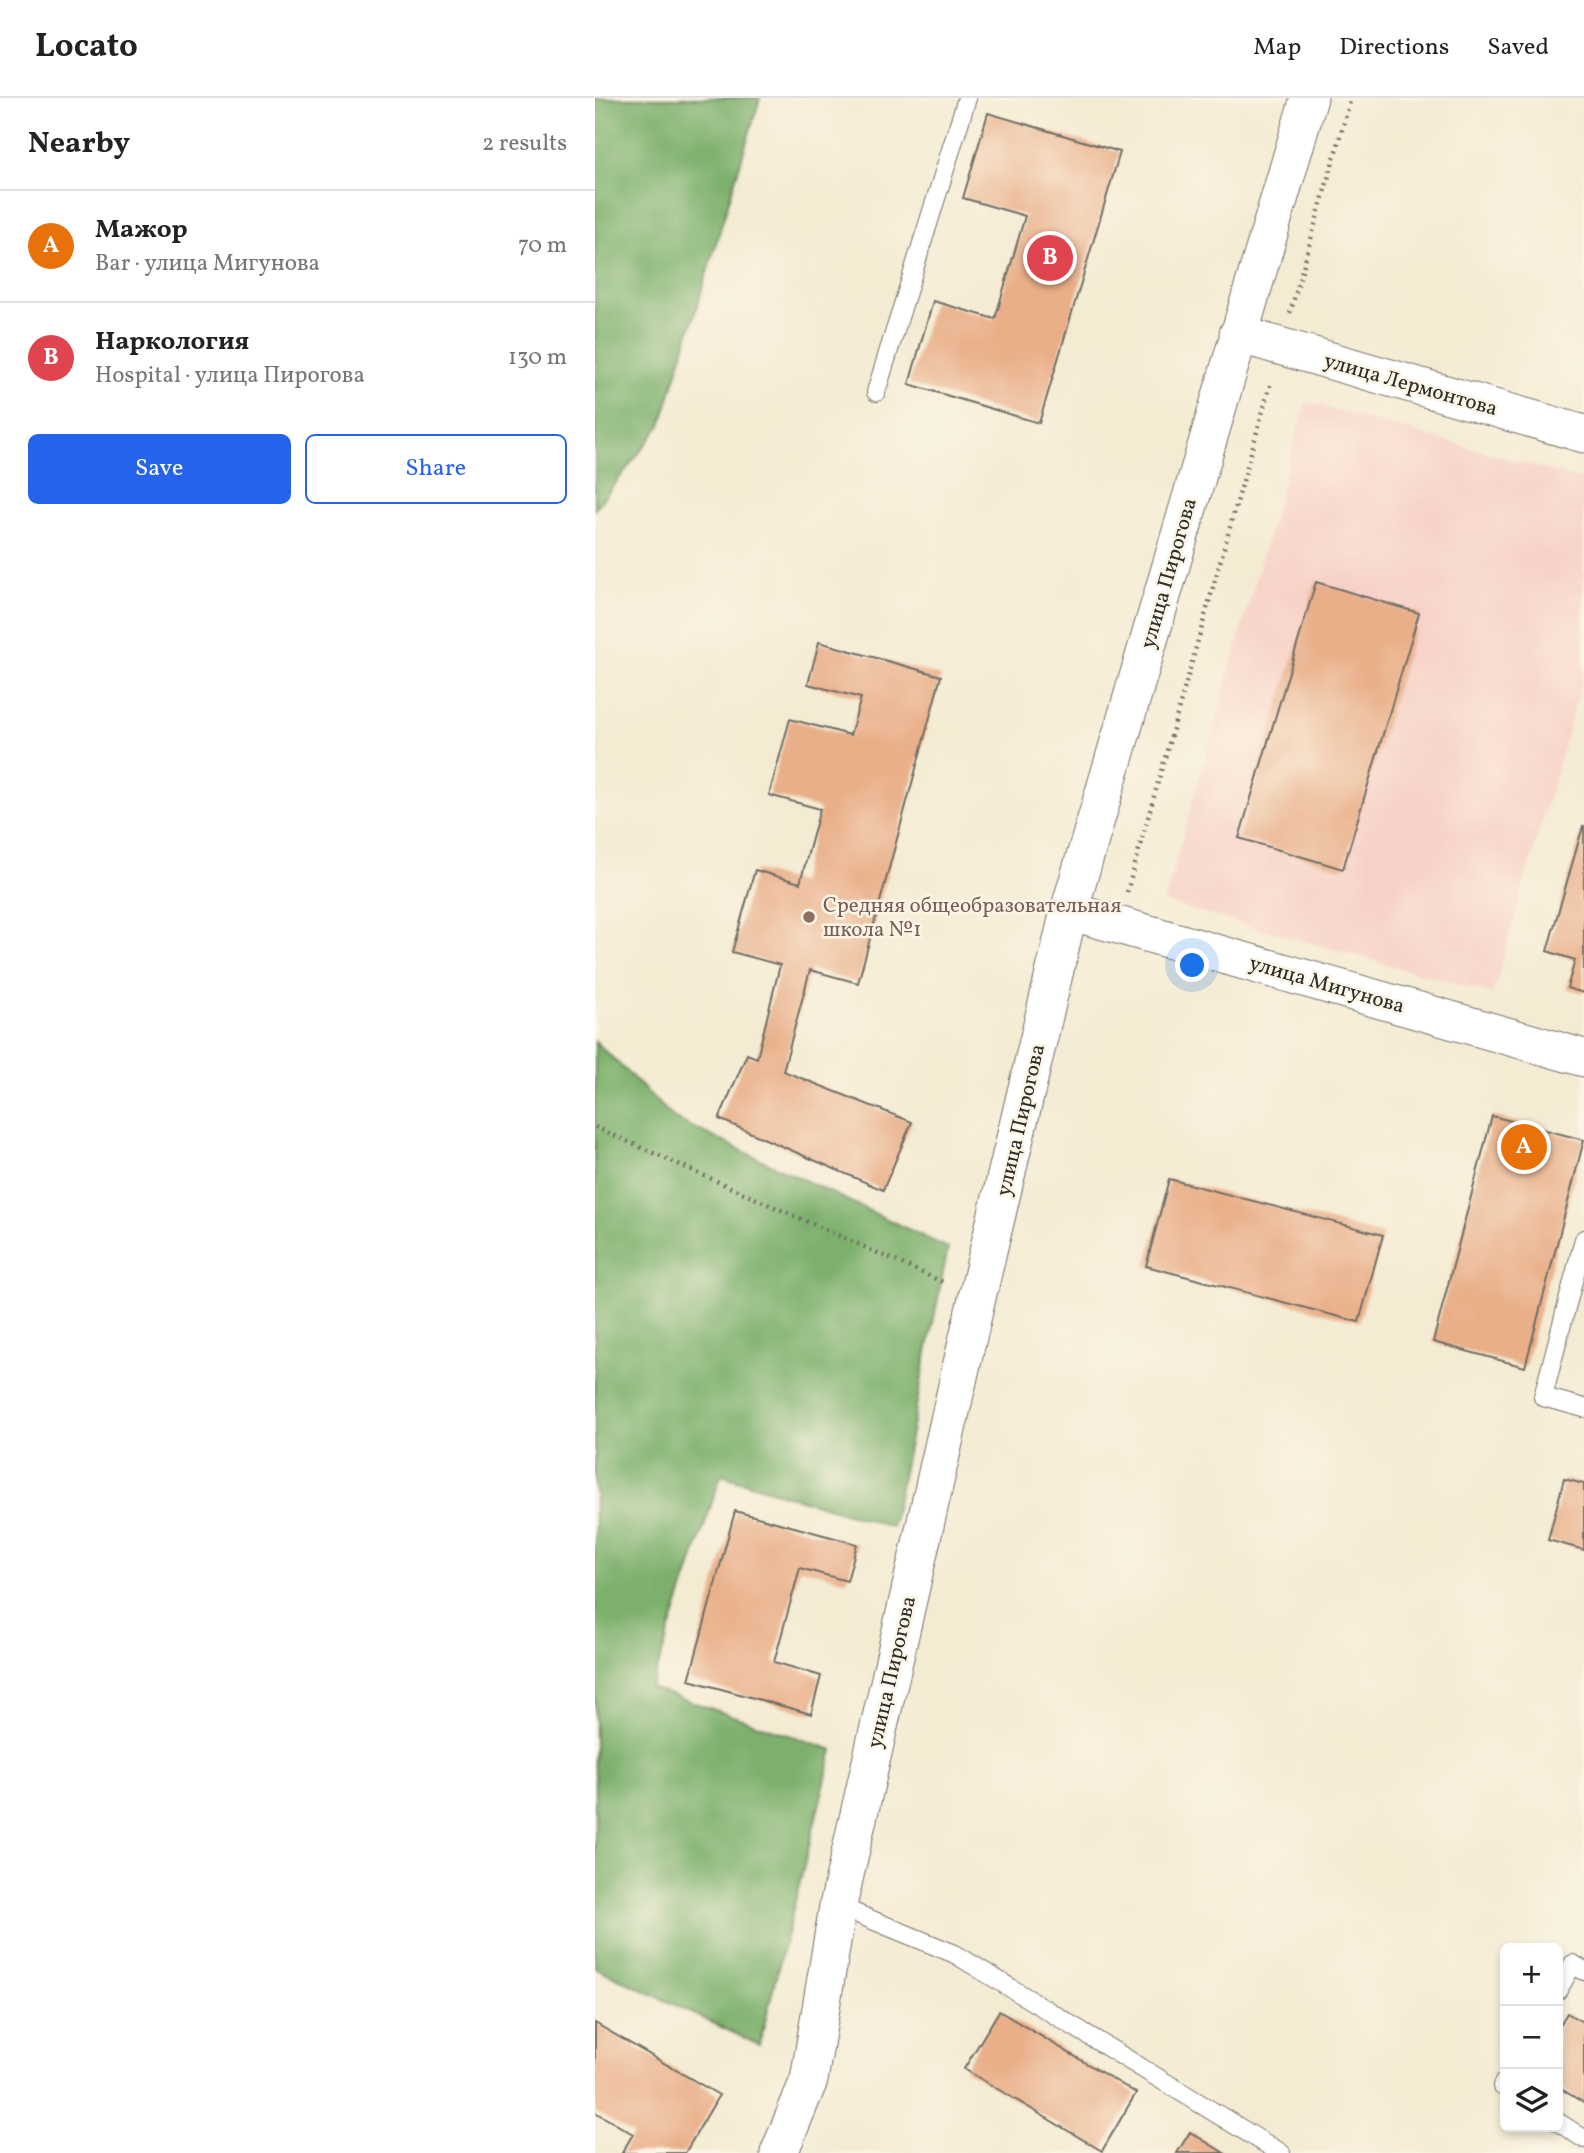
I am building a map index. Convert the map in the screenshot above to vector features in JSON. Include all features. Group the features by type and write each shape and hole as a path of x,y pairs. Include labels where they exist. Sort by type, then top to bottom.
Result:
{"street":[{"name":"улица Пирогова","path":"779,2153 809,2080 838,1906 1069,911 1309,98"},
{"name":"улица Лермонтова","path":"1238,334 1584,433"},
{"name":"улица Мигунова","path":"1069,911 1584,1058"}],"lane":[{"path":"877,392 967,98"},
{"path":"1584,1239 1580,1271 1543,1397 1584,1408"},
{"path":"838,1906 955,1954 1281,2153"},
{"path":"1563,1981 1573,1964 1584,1971"},
{"path":"1563,2125 1584,2139"}],"path":[{"path":"1118,925 1351,98"},
{"path":"595,1127 977,1298"}],"shaded area":[{"path":"1306,402 1584,480 1584,673 1493,994 1164,902"}],"green space":[{"path":"595,98 760,98 661,425 595,509"},
{"path":"595,1041 675,1119 948,1248 892,1527 721,1475 651,1688 833,1750 759,2045 595,1967"}],"building":[{"path":"988,113 1120,152 1039,423 909,384 933,301 995,319 1025,216 963,198"},
{"path":"1316,582 1419,613 1343,869 1239,838"},
{"name":"Средняя общеобразовательная школа №1","path":"819,642 941,676 858,983 810,970 783,1071 912,1122 883,1190 719,1119 747,1054 757,1058 780,965 732,952 755,870 800,883 820,809 769,795 790,719 850,735 861,698 808,684"},
{"path":"1583,826 1584,993 1567,988 1575,960 1547,951"},
{"path":"1492,1116 1584,1140 1525,1367 1433,1342"},
{"path":"1169,1179 1383,1235 1359,1322 1146,1266"},
{"path":"1564,1479 1584,1484 1584,1550 1548,1540"},
{"path":"735,1511 857,1544 847,1581 800,1568 774,1662 821,1676 811,1714 689,1680"},
{"path":"999,2011 1136,2093 1102,2151 964,2069"},
{"path":"1567,2013 1584,2023 1584,2103 1563,2090 1563,2020"},
{"path":"595,2023 719,2095 685,2153 622,2153 633,2134 595,2112"},
{"path":"1190,2132 1224,2153 1177,2153"}],"place":[{"name":"Наркология","path":"1050,258"},
{"name":"Средняя общеобразовательная школа №1","path":"809,917"},
{"name":"Мажор","path":"1524,1147"}]}
